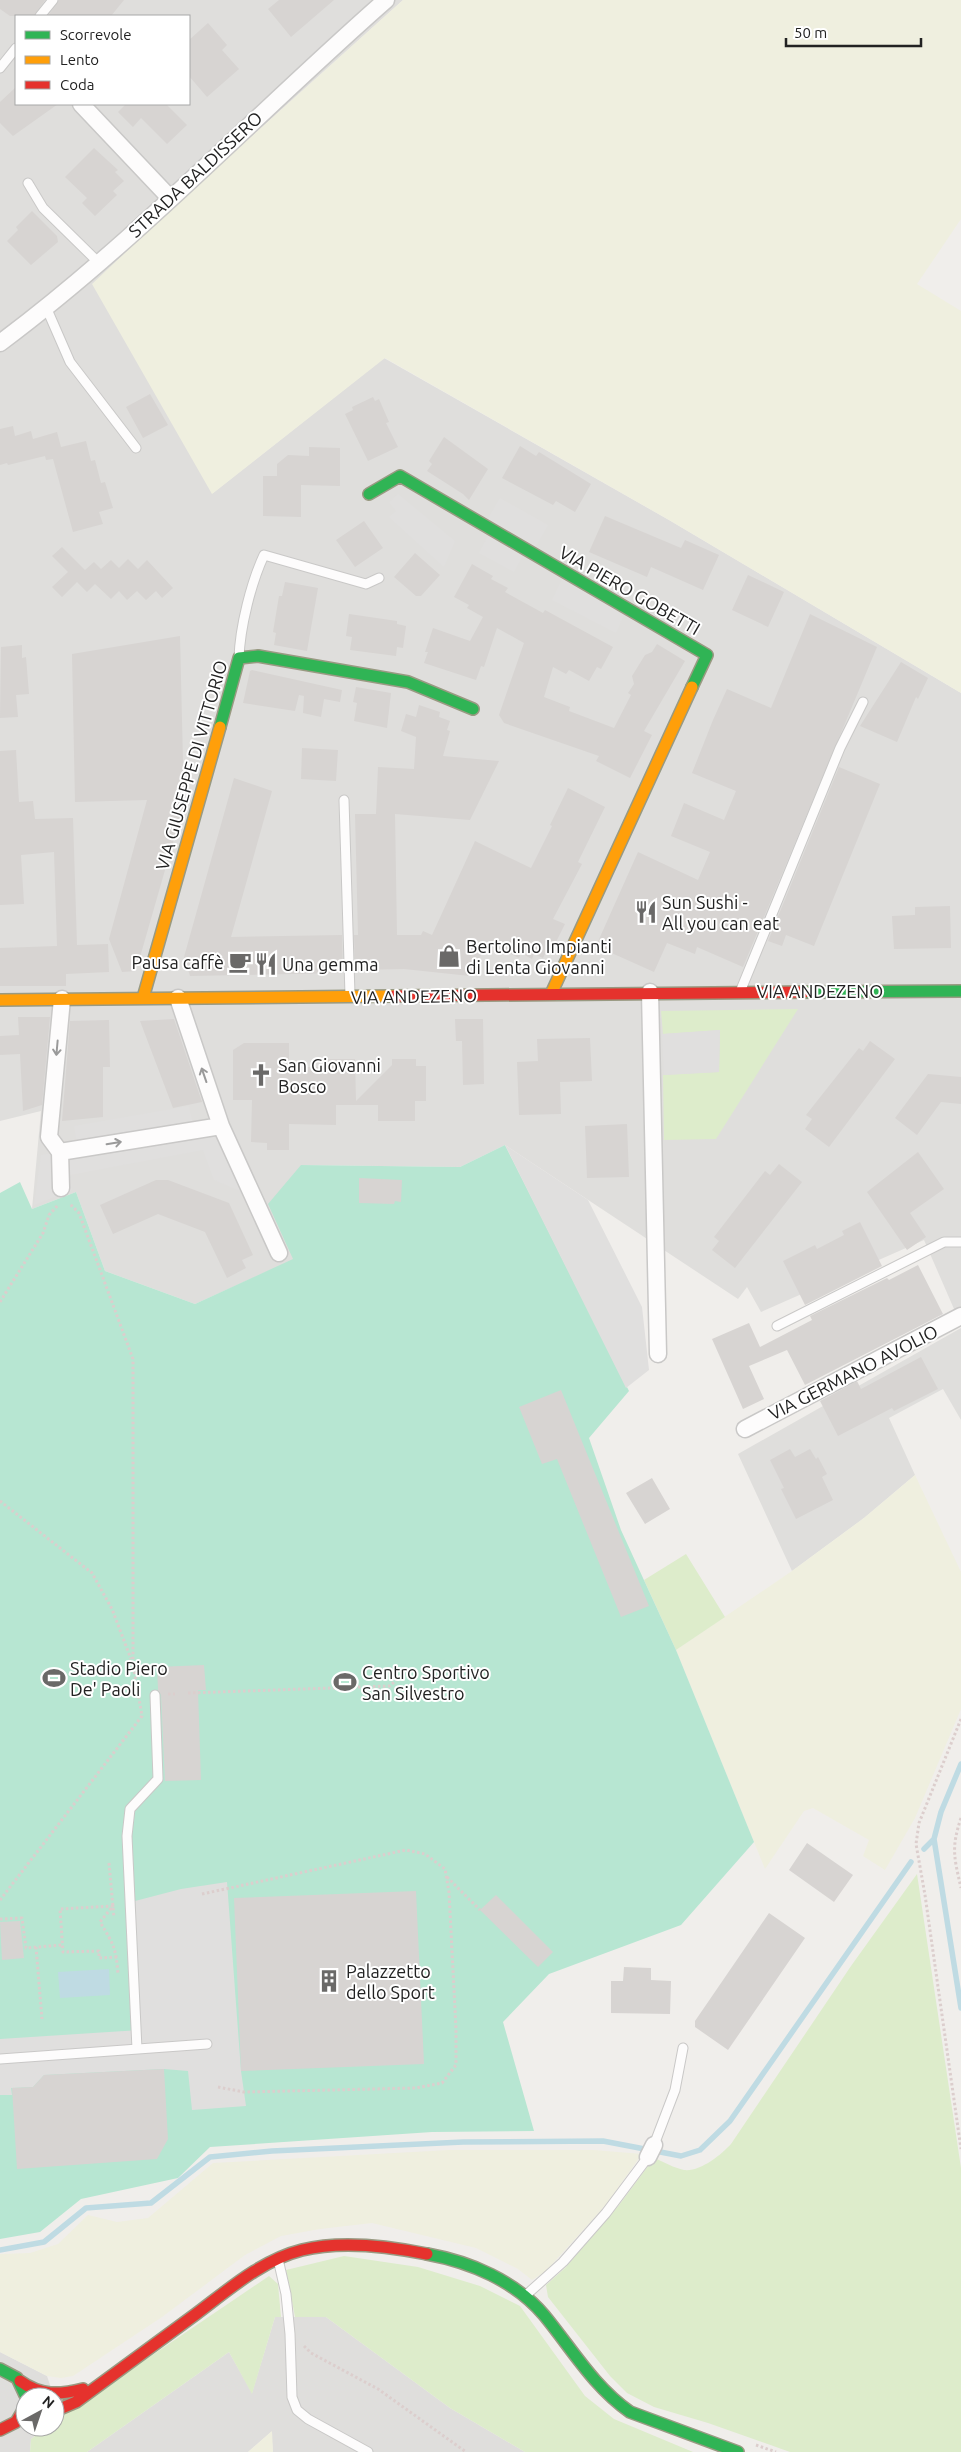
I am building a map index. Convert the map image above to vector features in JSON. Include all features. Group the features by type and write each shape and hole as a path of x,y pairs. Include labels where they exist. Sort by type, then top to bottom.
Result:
{"street":[{"name":"STRADA BALDISSERO","path":"0,343 46,307 98,262 386,0"},
{"path":"82,105 170,198"},
{"name":"VIA PIERO GOBETTI","path":"369,494 400,476 707,655 551,994"},
{"name":"VIA GIUSEPPE DI VITTORIO","path":"143,998 240,658 258,656 408,682 472,709"},
{"name":"VIA ANDEZENO","path":"0,1000 350,998 650,992 961,990"},
{"path":"650,992 658,1354"},
{"path":"178,998 222,1126 279,1253"},
{"path":"60,1188 60,1152 49,1136 62,999"},
{"path":"60,1152 222,1126"},
{"name":"VIA GERMANO AVOLIO","path":"745,1429 961,1316"},
{"path":"65,2407 76,2402 250,2274 278,2259 302,2250 342,2245 421,2251 456,2260 485,2273 525,2296 542,2314 599,2389 614,2402 630,2412 708,2447 738,2452"},
{"path":"0,2369 12,2374 34,2392 45,2394 66,2394 97,2385"},
{"path":"20,2380 22,2387"},
{"path":"0,2445 13,2424"}],"lane":[{"path":"41,15 52,0"},
{"path":"0,68 15,49"},
{"path":"28,183 43,208 98,262"},
{"path":"46,307 70,362 136,448"},
{"path":"240,658 240,642 258,569 264,555 366,584 380,578"},
{"path":"740,992 840,748 863,702"},
{"path":"344,800 350,998"},
{"path":"777,1326 944,1242 961,1242"},
{"path":"137,2049 127,1836 130,1809 158,1778 155,1695"},
{"path":"0,2059 207,2044"},
{"path":"525,2296 563,2262 606,2213 651,2151 675,2090 683,2048"},
{"path":"278,2259 286,2294 290,2334 292,2397 297,2410 308,2419 368,2452"}],"path":[{"path":"0,1302 43,1233 54,1207 62,1202 71,1203 79,1212 133,1359 133,1664 142,1716 0,1900"},
{"path":"0,1501 92,1573 112,1608 133,1664"},
{"path":"188,1693 390,1686 398,1678"},
{"path":"961,1719 919,1823 916,1844 961,2149"},
{"path":"961,1818 953,1843 961,1888"},
{"path":"202,1894 406,1850 426,1854 445,1868 446,1877 456,2029 456,2065 442,2083 416,2088 244,2092 218,2087"},
{"path":"109,1863 114,1918"},
{"path":"446,1877 480,1910"},
{"path":"113,1906 60,1910 62,1945 64,1952 99,1951 99,1958 117,1957"},
{"path":"113,1906 100,1922 116,1948 119,1977"},
{"path":"0,1919 22,1918 26,1948 62,1945"},
{"path":"36,1947 42,2019"},
{"path":"290,2334 311,2353 378,2389 466,2452"},
{"path":"748,2443 776,2452"}],"shaded area":[{"path":"0,0 403,0 181,200 213,493 384,358 669,520 961,693 961,1325 924,1240 761,1312 747,1287 738,1299 505,1145 460,1167 301,1165 293,1260 195,1304 105,1271 76,1192 32,1209 41,1111 0,1121"},
{"path":"398,494 455,541 444,567 389,517 396,511 389,502"},
{"path":"500,498 548,525 532,553 526,550 514,572 479,553 491,530 484,525"},
{"path":"565,573 627,608 616,633 552,600"},
{"path":"720,1030 719,1072 664,1075 662,1034"},
{"path":"189,1106 194,1130 221,1126 245,1193 214,1180 203,1150 70,1175 72,1190 34,1205 41,1155 78,1149 74,1126"},
{"path":"505,1145 588,1200 642,1307 649,1370 626,1388"},
{"path":"961,1328 961,1420 943,1389 889,1418 915,1475 864,1518 792,1571 738,1454"},
{"path":"227,1882 241,2071 246,2106 192,2110 188,2071 164,2069 44,2075 33,2087 11,2088 12,2095 0,2095 0,2039 140,2030 135,1901 181,1889"},
{"path":"275,2317 326,2317 450,2408 525,2452 273,2452 271,2432 248,2452 87,2452 229,2352 252,2393"},
{"path":"0,2352 47,2376 51,2387 15,2387 15,2437 34,2437 31,2439 30,2452 0,2452"}],"green space":[{"path":"403,0 961,0 961,219 917,284 961,311 961,693 669,520 385,358 212,494 92,284 181,200"},
{"path":"798,1009 716,1139 664,1140 663,1075 719,1072 720,1030 663,1034 661,1011"},
{"name":"Centro Sportivo San Silvestro","path":"505,1145 629,1391 589,1438 621,1530 676,1650 754,1842 681,1925 549,1974 503,2022 534,2131 432,2132 210,2147 178,2178 81,2199 40,2232 0,2239 0,1193 20,1182 32,1209 76,1192 105,1271 195,1304 293,1259 268,1204 301,1165 460,1167"},
{"path":"915,1475 961,1572 961,1709 915,1818 885,1870 863,1856 869,1840 813,1808 804,1811 765,1869 676,1650 792,1571 864,1518"},
{"path":"686,1554 725,1617 676,1650 644,1580"},
{"path":"917,1874 961,2168 961,2452 790,2452 708,2423 654,2407 627,2393 610,2376 548,2297 546,2285 565,2268 619,2205 654,2158 676,2168 690,2170 710,2162 731,2144 851,1966"},
{"path":"449,2150 594,2150 642,2154 606,2205 545,2272 532,2280 518,2269 476,2248 372,2223 320,2229 281,2236 245,2255 162,2317 73,2376 61,2378 47,2376 0,2352 0,2254 30,2253 58,2244 88,2215 117,2222 148,2218 213,2163"},
{"path":"344,2256 418,2267 480,2286 520,2306 585,2396 614,2419 693,2452 525,2452 450,2408 326,2317 295,2317 286,2270"},
{"path":"269,2276 278,2284 281,2317 275,2317 252,2394 229,2352 87,2452 30,2452 31,2439 34,2437 65,2437 65,2414"},
{"path":"272,2431 273,2452 248,2452"}],"water":[{"path":"109,1969 110,1995 60,1998 58,1972"}],"building":[{"path":"0,0 45,0 35,15 10,16 0,9"},
{"path":"59,0 124,0 112,15 49,15"},
{"path":"279,0 334,0 291,37 268,9"},
{"path":"208,23 227,45 222,50 239,69 207,97 190,77 190,39"},
{"path":"15,88 15,105 57,105 13,136 0,123 0,102"},
{"path":"125,105 167,105 187,125 167,144 141,118 133,127 118,112"},
{"path":"94,148 118,170 115,172 124,181 113,191 117,195 95,216 82,203 87,198 65,177"},
{"path":"32,211 57,236 58,242 31,265 7,241 18,230 16,227"},
{"path":"150,394 168,425 143,438 126,407"},
{"path":"373,397 375,401 379,399 389,422 386,423 398,447 368,461 345,414 353,410 352,407"},
{"path":"13,426 15,436 31,431 33,439 57,432 61,447 86,441 91,461 95,460 101,483 105,482 113,508 99,512 103,524 73,532 53,459 46,460 45,456 8,465 7,463 0,465 0,429"},
{"path":"444,437 488,469 469,500 463,494 427,471 432,464 429,461"},
{"path":"520,446 536,456 539,452 591,484 575,512 556,501 553,505 502,478"},
{"path":"309,447 340,448 340,486 301,485 301,517 263,516 263,476 277,476 277,464 288,455 309,456"},
{"path":"605,516 681,548 685,540 719,555 703,590 651,567 647,577 589,552"},
{"path":"364,521 383,548 355,567 336,540"},
{"path":"62,547 85,570 94,562 101,569 111,560 119,568 128,559 138,569 147,560 173,588 162,598 156,591 146,600 137,591 127,600 119,591 111,599 95,584 87,592 77,582 62,597 52,587 68,572 52,556"},
{"path":"415,553 440,575 421,596 416,596 394,577"},
{"path":"472,564 493,576 491,579 508,588 505,592 543,613 545,610 613,647 601,669 597,667 589,681 569,670 566,674 553,667 544,697 570,707 569,711 614,728 631,695 628,693 634,684 632,676 645,655 652,652 657,644 685,661 644,731 652,735 630,778 596,761 599,756 504,723 499,715 524,643 497,628 484,667 481,666 476,680 424,663 428,652 425,652 433,628 470,641 483,617 467,608 469,605 454,597"},
{"path":"748,575 784,592 768,627 732,610"},
{"path":"285,582 318,588 307,651 274,645 276,633 273,632 279,596 282,596"},
{"path":"349,614 397,621 397,624 406,626 403,648 397,647 396,656 350,650 352,637 346,636"},
{"path":"810,614 877,647 743,967 697,947 695,954 667,943 654,972 596,946 638,852 698,880 710,852 671,836 684,803 724,820 736,791 692,773 713,720 727,689 771,708"},
{"path":"180,636 184,804 136,971 122,972 109,939 147,800 75,802 72,654"},
{"path":"22,645 22,658 26,657 29,694 16,695 18,717 0,718 1,647"},
{"path":"901,662 928,678 918,699 916,697 897,742 860,726"},
{"path":"250,671 342,690 340,702 324,699 321,717 303,713 304,696 299,695 295,711 243,703"},
{"path":"356,687 391,693 387,728 354,721 357,703 353,702"},
{"path":"419,705 440,712 439,717 450,721 447,730 450,731 443,756 499,761 470,820 395,814 397,935 421,935 423,931 432,935 475,841 531,868 568,788 605,807 578,862 582,864 553,919 565,924 552,950 548,948 543,958 534,954 532,959 521,953 519,958 487,943 470,976 404,969 355,970 354,935 358,935 355,814 376,814 378,767 414,769 416,737 401,731 406,714 416,717"},
{"path":"302,748 338,750 336,781 301,779"},
{"path":"16,750 19,802 33,801 35,819 73,818 77,945 108,944 109,972 66,974 66,986 0,986 0,948 57,946 54,852 21,855 24,904 0,905 0,751"},
{"path":"839,767 880,784 814,946 786,935 782,946 768,941"},
{"path":"234,778 272,791 231,937 342,935 343,973 190,976 184,957"},
{"path":"950,906 951,948 894,949 892,916 915,915 915,907"},
{"path":"18,1017 50,1017 42,1105 23,1111 20,1054 0,1055 0,1036 19,1035"},
{"path":"174,1019 202,1102 173,1108 140,1021"},
{"path":"455,1019 483,1019 484,1084 463,1085 462,1041 456,1041"},
{"path":"109,1020 110,1067 103,1067 103,1117 62,1121 70,1021"},
{"path":"590,1038 592,1081 560,1082 561,1114 519,1115 517,1062 538,1061 537,1039"},
{"path":"870,1041 895,1059 829,1147 805,1129 812,1119 806,1115 859,1048 863,1051"},
{"path":"244,1043 289,1043 289,1067 327,1067 327,1059 355,1059 356,1101 392,1065 392,1059 416,1059 416,1066 426,1066 426,1101 415,1101 415,1121 378,1121 378,1105 336,1105 336,1125 289,1124 289,1150 267,1150 267,1143 251,1142 252,1100 233,1100 233,1050"},
{"path":"928,1074 961,1077 961,1104 941,1102 917,1135 895,1118"},
{"path":"627,1124 629,1177 587,1178 585,1126"},
{"path":"918,1152 944,1189 910,1213 926,1237 907,1250 867,1192"},
{"path":"779,1164 802,1182 735,1268 712,1250 719,1241 714,1237 765,1171 770,1175"},
{"path":"359,1178 402,1180 401,1202 395,1201 394,1204 359,1203"},
{"path":"156,1180 168,1180 229,1203 253,1255 242,1260 246,1268 227,1278 205,1232 158,1214 113,1234 100,1205"},
{"path":"860,1222 882,1266 805,1305 783,1261 815,1245 817,1249 844,1235 842,1231"},
{"path":"918,1265 943,1314 805,1385 787,1350 749,1366 764,1399 743,1409 712,1339 749,1323 760,1347 812,1320 810,1316"},
{"path":"921,1357 938,1389 894,1411 892,1408 838,1436 820,1401 857,1381 861,1389"},
{"path":"561,1390 649,1606 621,1617 557,1459 542,1464 519,1407"},
{"path":"790,1449 795,1457 810,1449 816,1459 818,1457 827,1474 822,1477 833,1500 796,1519 781,1489 784,1488 770,1460"},
{"path":"652,1478 670,1509 645,1524 626,1493"},
{"path":"204,1665 206,1690 198,1690 201,1780 165,1781 161,1695 158,1690 157,1667"},
{"path":"807,1843 853,1875 834,1902 789,1870"},
{"name":"Palazzetto dello Sport","path":"416,1891 424,2064 241,2071 234,1898"},
{"path":"496,1895 553,1952 538,1967 480,1910"},
{"path":"769,1913 805,1938 728,2050 695,2027 695,2021"},
{"path":"20,1921 24,1958 2,1960 0,1922"},
{"path":"624,1967 651,1968 651,1980 671,1981 670,2014 611,2013 611,1981 623,1981"},
{"path":"164,2069 168,2139 157,2159 17,2169 12,2088 33,2087 44,2075"}],"waterway":[{"path":"961,1764 941,1812 934,1839 961,2008"},
{"path":"924,1849 934,1839"},
{"path":"0,2250 44,2242 86,2208 151,2203 210,2157 272,2151 463,2142 603,2141 681,2156 700,2150 730,2121 911,1862"}],"traffic: fast":[{"path":"369,494 400,476 707,655 692,687"},
{"path":"220,727 239,658 258,656 408,682 473,709"},
{"path":"805,992 961,991"},
{"path":"427,2254 476,2268 520,2292 544,2315 594,2379 630,2412 738,2452"},
{"path":"0,2369 17,2378 21,2387"}],"traffic: slow":[{"path":"551,994 692,687"},
{"path":"143,998 220,727"},
{"path":"0,1000 394,996"}],"traffic: jam":[{"path":"394,996 805,992"},
{"path":"65,2407 76,2402 259,2268 287,2255 302,2250 333,2245 365,2245 427,2254"},
{"path":"20,2381 35,2389 50,2393 83,2389"},
{"path":"0,2430 15,2422"}],"place":[{"name":"Sun Sushi - All you can eat","path":"646,912"},
{"name":"Bertolino Impianti di Lenta Giovanni","path":"449,956"},
{"name":"Pausa caffè","path":"240,962"},
{"name":"Una gemma","path":"266,964"},
{"name":"San Giovanni Bosco","path":"261,1075"},
{"name":"Stadio Piero De' Paoli","path":"54,1678"},
{"name":"Centro Sportivo San Silvestro","path":"345,1682"},
{"name":"Palazzetto dello Sport","path":"329,1981"}]}
